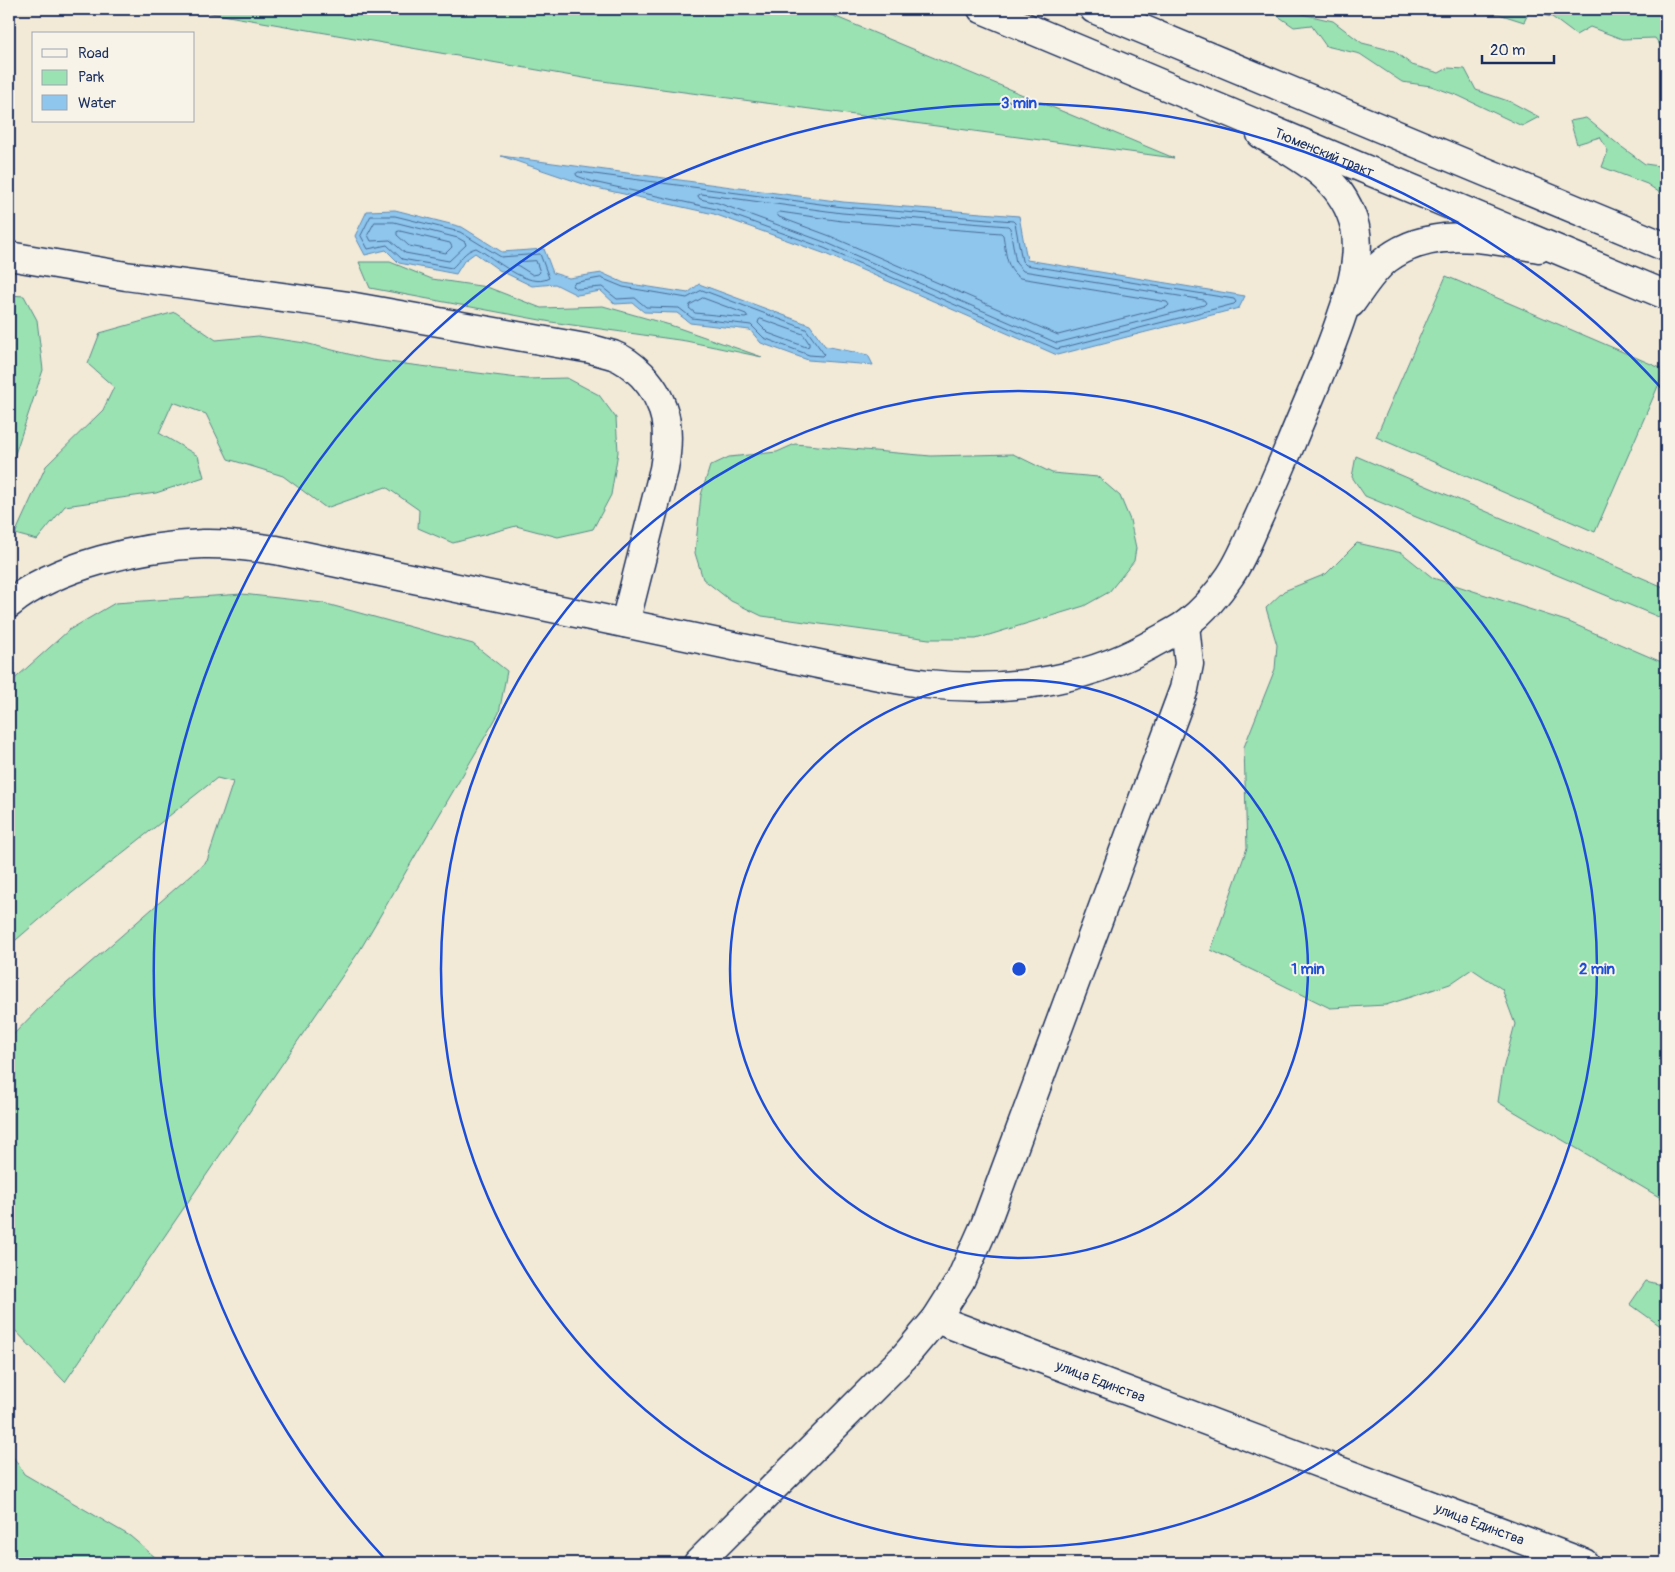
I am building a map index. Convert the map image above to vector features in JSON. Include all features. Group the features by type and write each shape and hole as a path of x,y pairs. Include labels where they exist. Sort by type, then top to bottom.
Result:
{"street":[{"name":"Тюменский тракт","path":"982,9 1666,294"},
{"path":"1094,9 1666,248"},
{"path":"9,604 18,596 46,580 81,566 163,546 205,543 241,545 276,550 889,678 926,684 968,686 1031,684 1100,668 1133,654 1184,625 1209,603 1230,576 1247,544 1277,476 1342,315 1355,265 1358,247 1355,228 1349,209 1331,181 1318,170 1221,109"},
{"path":"1342,315 1374,271 1388,259 1406,248 1426,241 1448,237 1481,238 1568,253"},
{"path":"9,256 126,276 349,306 591,349 615,356 634,368 650,384 660,400 666,418 668,445 664,469 626,623"},
{"path":"698,1563 905,1356 936,1319 960,1281 985,1225 1184,689 1190,664 1184,625"},
{"name":"улица Единства","path":"936,1319 1584,1563"}],"green space":[{"path":"188,9 817,9 1174,158 595,80"},
{"path":"1268,9 1295,9 1302,14 1333,21 1362,43 1394,51 1412,65 1439,73 1448,68 1465,69 1476,90 1511,102 1539,117 1522,126 1459,96 1431,86 1402,82 1360,54 1326,46 1311,25 1294,27"},
{"path":"1474,9 1658,9 1666,13 1666,53 1655,38 1622,39 1590,27 1576,35 1552,17 1529,12 1524,22 1499,14 1477,13"},
{"path":"1586,118 1645,164 1666,167 1666,197 1647,184 1602,167 1608,151 1600,137 1577,144 1570,121"},
{"path":"359,262 390,262 432,279 487,287 541,308 603,306 670,325 762,357 686,341 551,322 370,288"},
{"path":"1446,276 1665,370 1595,532 1376,437"},
{"path":"9,295 24,296 37,320 43,370 9,472"},
{"path":"175,312 216,340 258,336 305,343 372,360 526,379 567,378 599,395 616,418 618,452 611,495 593,529 558,537 516,526 453,543 418,528 419,510 386,487 326,508 283,476 228,459 206,414 173,402 159,433 198,456 204,477 156,493 65,506 37,540 15,534 46,466 103,410 114,387 88,364 100,333"},
{"path":"795,444 931,456 1013,454 1052,473 1098,477 1120,496 1130,520 1136,548 1134,561 1109,592 1084,606 976,639 929,639 762,616 731,601 703,579 695,553 701,495 710,466 729,457 777,452"},
{"path":"1356,456 1666,588 1666,620 1365,496 1352,477"},
{"path":"1357,543 1402,553 1433,578 1569,622 1666,664 1666,1201 1498,1102 1503,1069 1515,1024 1502,989 1472,969 1450,984 1386,1005 1330,1008 1211,950 1247,848 1244,747 1275,669 1277,645 1266,608 1284,591 1326,574"},
{"path":"242,594 323,603 473,644 507,671 499,713 360,950 65,1382 9,1324 9,1039 43,1004 207,861 233,782 217,778 53,908 9,946 9,684 69,630 115,603"},
{"path":"1646,1281 1666,1286 1666,1330 1630,1304"},
{"path":"9,1450 24,1474 130,1536 162,1563 9,1563"}],"water":[{"path":"501,156 843,202 1019,216 1027,260 1245,296 1239,308 1057,355 823,253 714,214 592,187"},
{"path":"395,210 462,227 502,252 544,249 553,273 569,278 602,273 624,283 688,293 699,284 810,325 825,346 868,355 873,365 808,360 761,343 750,330 690,323 677,313 644,312 633,303 615,304 601,291 577,295 555,284 532,286 499,270 475,253 464,261 456,274 399,263 386,250 365,255 355,236 367,211"}]}
